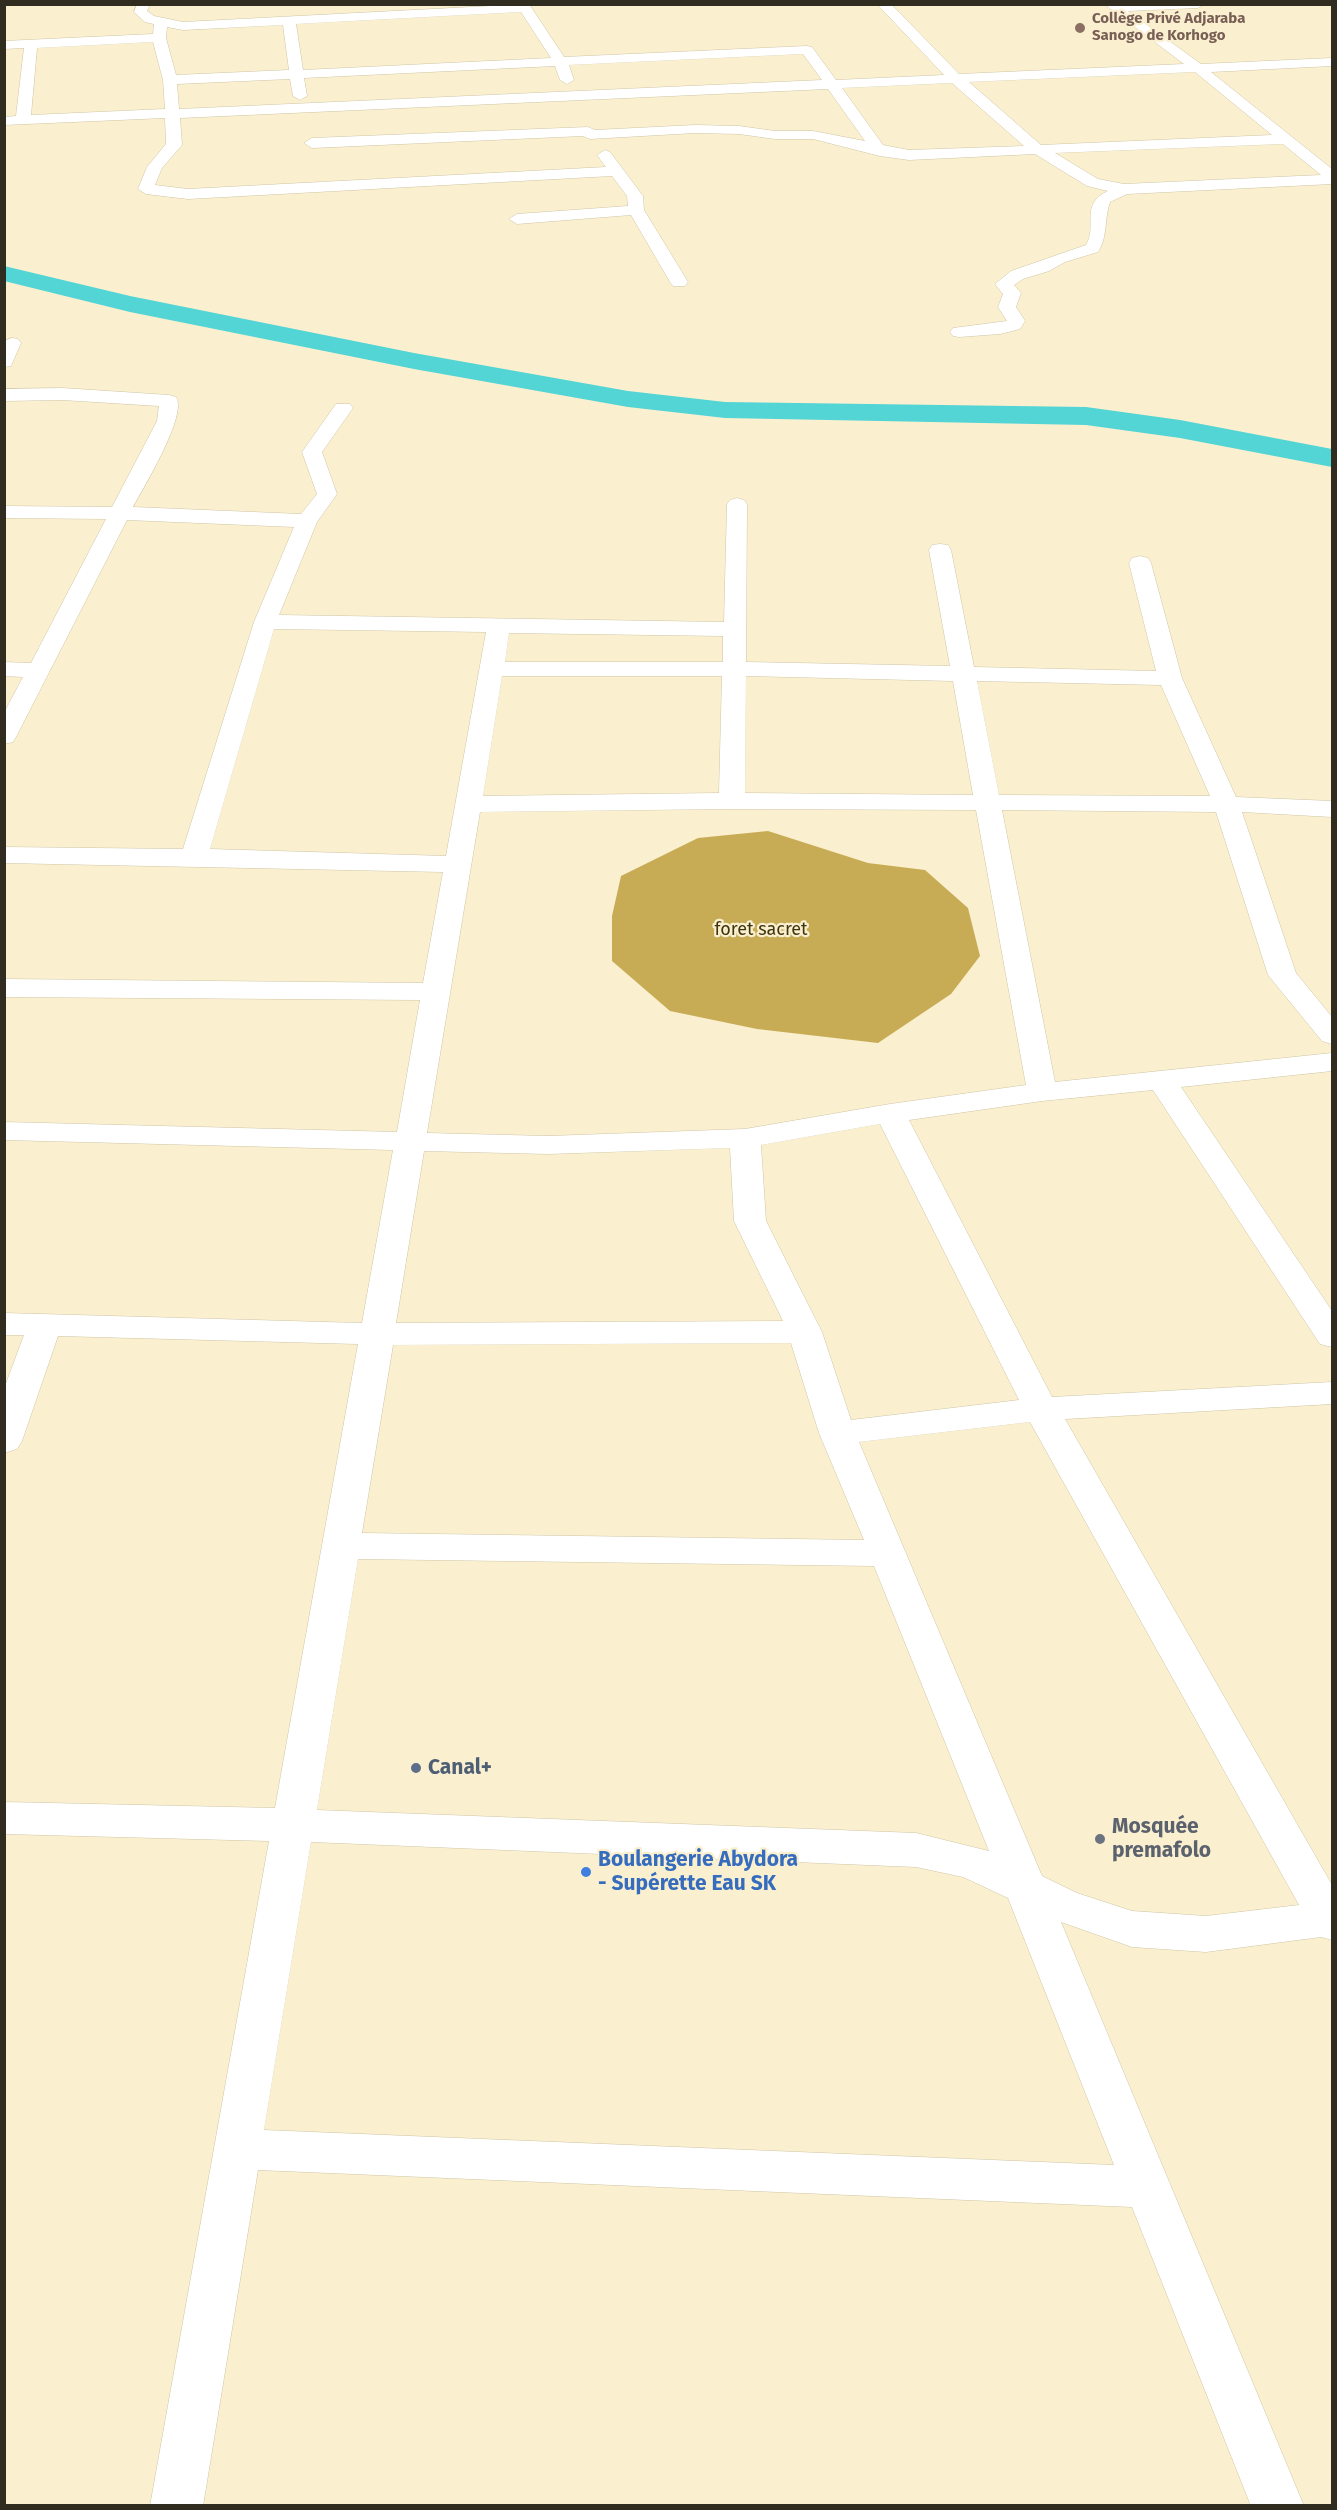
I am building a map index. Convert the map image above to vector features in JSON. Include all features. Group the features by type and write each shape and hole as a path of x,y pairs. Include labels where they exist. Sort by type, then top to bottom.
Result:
{"street":[{"path":"159,4 143,7 140,12 150,19 183,26 524,6 561,63 572,96 589,133 635,196 636,210 679,282"},
{"path":"883,4 955,78 1037,149 1093,183 1124,189 1332,177"},
{"path":"1113,6 1198,4"},
{"path":"1113,6 1197,67 1332,177"},
{"path":"289,20 302,108 314,148 695,129 739,130 775,135 813,135 880,151 909,155 1287,139"},
{"path":"161,22 159,38 170,80 174,145 155,167 146,189 188,194 321,181 617,171"},
{"path":"4,45 159,38"},
{"path":"23,121 31,44"},
{"path":"170,80 807,50 834,84 880,151"},
{"path":"4,121 1332,62"},
{"path":"959,332 1000,329 1014,325 1016,321 1007,307 1012,293 1004,284 1017,275 1092,248 1097,240 1097,217 1102,199 1124,189"},
{"path":"517,219 636,210"},
{"path":"4,362 12,343"},
{"path":"4,395 62,394 169,401 167,421 4,737"},
{"path":"194,856 265,622 307,521 327,494 312,452 343,408"},
{"path":"732,801 737,504"},
{"path":"4,512 119,513 307,521"},
{"path":"940,550 1042,1092"},
{"path":"1140,563 1170,678 1226,804 1282,975 1332,1035"},
{"path":"265,622 735,629"},
{"path":"176,2505 499,626"},
{"path":"4,669 39,670"},
{"path":"492,669 963,672 1170,678"},
{"path":"468,804 732,801 1226,804 1332,809"},
{"path":"4,855 194,856 458,864"},
{"path":"4,988 437,992"},
{"path":"4,1131 548,1145 745,1138 890,1113 1042,1092 1332,1062"},
{"path":"1161,1078 1332,1336"},
{"path":"4,1818 293,1825 916,1850 972,1862 1062,1905 1132,1929 1206,1934 1332,1920 1041,1409 890,1113"},
{"path":"745,1138 750,1221 805,1332 837,1433 1278,2505"},
{"path":"4,1324 377,1334 805,1332"},
{"path":"4,1441 44,1326"},
{"path":"837,1433 1041,1409 1332,1393"},
{"path":"340,1546 888,1553"},
{"path":"237,2149 1147,2187"}],"green space":[{"name":"foret sacret","path":"768,831 868,863 925,870 968,908 980,956 951,994 878,1043 757,1029 670,1011 612,961 612,916 621,876 698,838"}],"waterway":[{"path":"4,273 130,304 414,361 628,399 725,410 1086,416 1180,429 1332,458"}],"place":[{"name":"Collège Privé Adjaraba Sanogo de Korhogo","path":"1080,28"},
{"name":"Canal+","path":"416,1768"},
{"name":"Mosquée premafolo","path":"1100,1839"},
{"name":"Boulangerie Abydora - Supérette Eau SK","path":"586,1872"}]}
